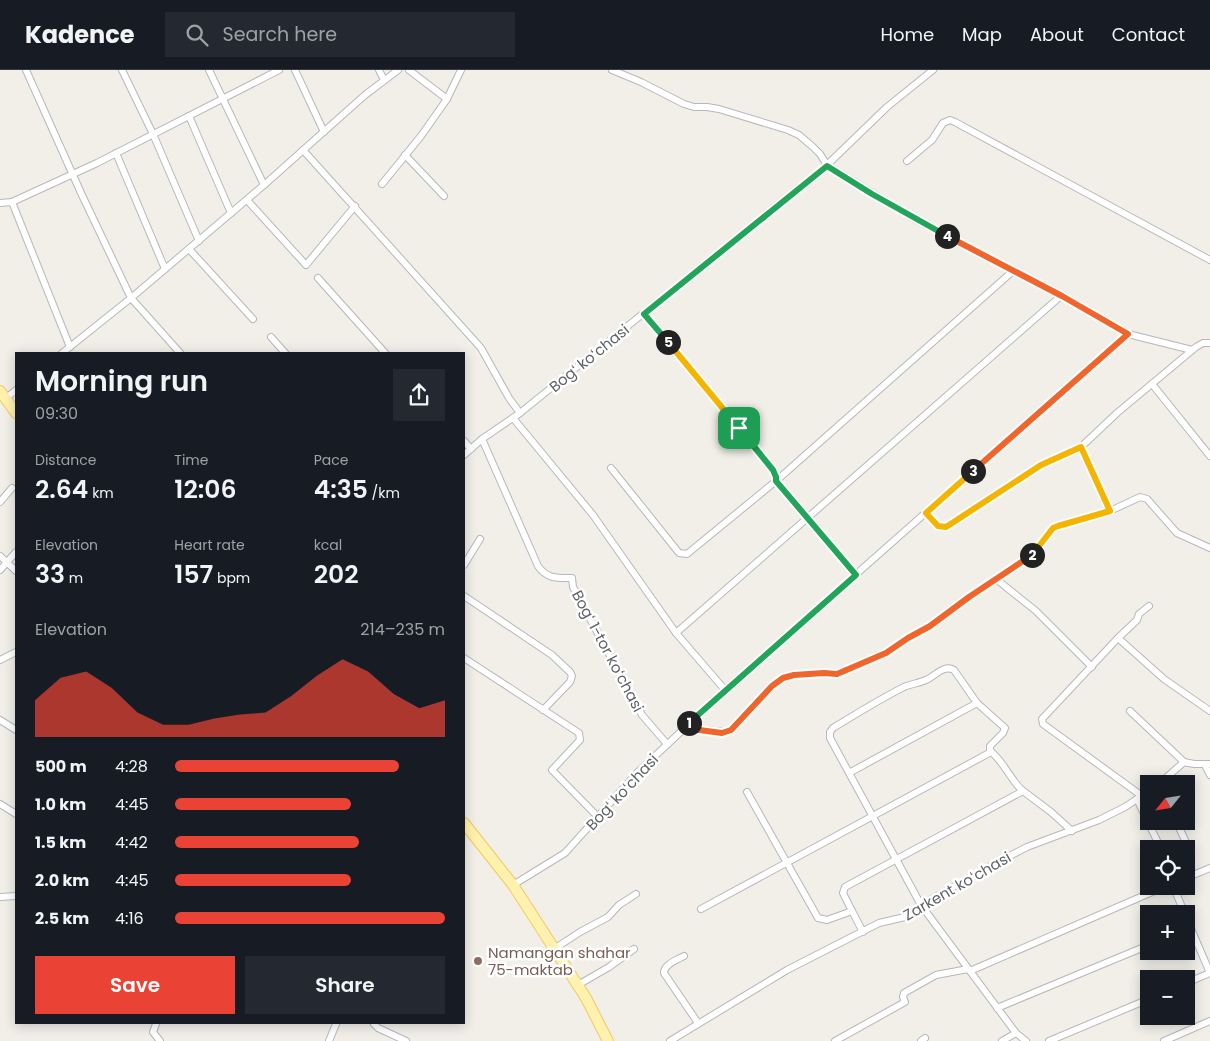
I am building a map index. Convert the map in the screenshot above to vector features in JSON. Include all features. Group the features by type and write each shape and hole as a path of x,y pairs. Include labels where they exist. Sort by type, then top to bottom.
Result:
{"main road":[{"path":"2,395 15,412"},
{"path":"466,830 513,886 578,985 606,1040"}],"street":[{"path":"26,70 131,298 179,352"},
{"path":"122,70 153,134 199,241"},
{"path":"209,70 264,185"},
{"path":"0,203 12,202 73,175 279,70"},
{"path":"295,70 324,132"},
{"path":"379,70 384,80"},
{"path":"64,352 199,241 365,95 398,70"},
{"path":"409,70 447,99"},
{"path":"382,184 447,99 461,70"},
{"path":"612,70 694,108 707,107 719,109 799,135 820,154 827,166 918,221 1062,296 1128,334 1192,350"},
{"name":"Bogʻ koʻchasi","path":"465,454 482,439 520,413 827,166 887,107 933,70"},
{"path":"189,116 231,213"},
{"path":"907,161 932,140 944,123 950,120 1210,260"},
{"path":"303,150 481,348 509,398 520,413"},
{"path":"116,153 165,269"},
{"path":"406,155 444,196"},
{"path":"247,200 306,265 355,206"},
{"path":"12,202 70,347"},
{"path":"189,249 253,319"},
{"path":"611,468 679,553 690,552 776,481 1013,271"},
{"path":"318,278 384,352"},
{"path":"676,633 1062,296"},
{"path":"644,314 773,470 776,481 856,575"},
{"name":"Bogʻ koʻchasi","path":"513,886 565,852 637,773 684,728 1128,334"},
{"path":"271,337 284,352"},
{"path":"926,513 938,526 946,527 1041,465 1081,447 1117,413 1192,350 1200,344 1210,343"},
{"path":"1180,347 1180,360"},
{"path":"1152,384 1210,456"},
{"path":"2,395 15,390"},
{"path":"513,418 593,514 676,633 726,690"},
{"name":"Bogʻ 1-tor koʻchasi","path":"482,439 541,571 549,577 572,578 573,587 642,716 667,744"},
{"path":"465,442 471,449"},
{"path":"1081,447 1110,511"},
{"path":"0,502 12,488"},
{"path":"684,728 722,733 731,730 772,686 783,678 794,675 837,674 886,653 930,626 969,597 1034,554 1053,528 1110,511 1140,497 1146,498 1177,533 1210,548"},
{"path":"465,563 480,539"},
{"path":"0,570 15,553"},
{"path":"0,556 15,570"},
{"path":"996,579 1036,612 1092,667"},
{"path":"465,597 552,655 570,672 572,676 570,682 543,710"},
{"path":"1140,797 1042,722 1043,718 1123,632 1137,620 1139,614 1149,606"},
{"path":"1118,638 1164,679 1210,711"},
{"path":"0,660 15,654"},
{"path":"465,659 580,735 580,740 552,770 598,817"},
{"path":"1026,1041 1016,1033 921,905 830,738 830,732 833,728 888,696 907,686 928,679 948,667 954,670 977,703 1005,728 1005,731 990,746 991,752 996,756 1012,781 1052,812 1072,831"},
{"path":"849,773 977,703"},
{"path":"1130,712 1184,762 1208,764 1210,775"},
{"path":"0,720 15,729"},
{"path":"701,908 991,752"},
{"path":"1169,775 1184,762"},
{"path":"863,932 843,893 845,887 1023,791"},
{"path":"747,792 818,918 826,920 852,911"},
{"name":"Zarkent koʻchasi","path":"670,1041 787,970 879,923 905,917 921,905 1027,847 1099,820 1140,797"},
{"path":"0,804 15,813"},
{"path":"1195,874 1210,868"},
{"path":"554,949 608,917 619,905 636,894"},
{"path":"834,1041 905,1002 904,993 936,975 969,970 1145,895"},
{"path":"0,897 15,896"},
{"path":"1195,942 1210,973 1195,979"},
{"path":"578,985 634,949"},
{"path":"997,1008 1140,949"},
{"path":"684,956 668,965 664,973 698,1023"},
{"path":"1049,1041 1140,1003"},
{"path":"1164,1041 1210,1022"},
{"path":"156,1024 153,1032 160,1041"},
{"path":"329,1041 336,1024"},
{"path":"374,1024 378,1028 406,1041"},
{"path":"1002,1041 1016,1033"}],"place":[{"name":"Namangan shahar 75-maktab","path":"478,961"}],"route":[{"path":"827,166 918,221 1062,296 1128,334 926,513 938,526 946,527 1041,465 1081,447 1110,511 1053,528 1034,554 986,585 930,626 886,653 837,674 794,675 783,678 772,686 735,727 722,733 684,728 856,575 776,481 773,470 739,428 644,314 827,166"}]}
